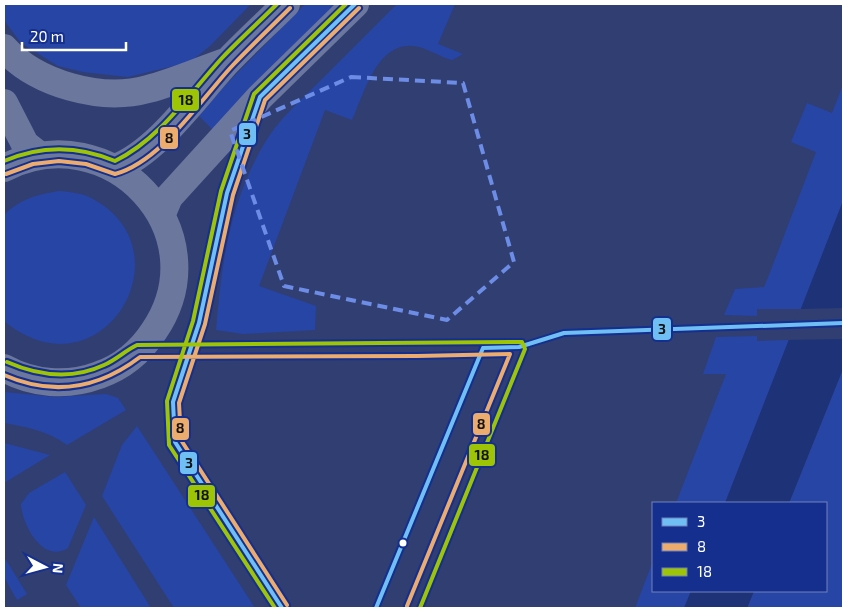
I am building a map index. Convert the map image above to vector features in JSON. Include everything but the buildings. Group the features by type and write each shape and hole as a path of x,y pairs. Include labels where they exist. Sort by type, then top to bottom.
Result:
{"main road":[{"path":"115,168 129,162 186,111 228,61 286,4"},
{"path":"161,216 168,197 260,97 355,4"},
{"path":"4,48 28,67 48,79 75,89 101,92 147,90 228,61"},
{"path":"4,103 25,144 39,156"},
{"path":"4,168 39,156 58,154 78,155 115,168 145,192 161,216 172,253 172,282 169,301 162,319 138,351 106,372 79,381 40,381 4,368"}],"highlighted area":[{"path":"351,77 463,83 514,262 447,320 284,286 230,131"}],"shaded area":[{"path":"4,4 251,4 210,46 190,62 128,77 83,72 58,66 21,43 4,20"},
{"path":"305,4 342,4 216,133 197,114"},
{"path":"397,4 455,4 438,44 463,54 452,60 419,47 405,46 393,50 383,58 375,69 352,120 325,110 259,286 316,306 315,330 243,334 216,330 224,258 229,234 243,188 264,144 290,111"},
{"path":"843,85 843,201 801,309 757,309 757,316 724,315 735,289 764,287 769,275 816,152 791,142 807,103 832,113"},
{"path":"60,191 87,196 118,219 133,248 134,279 122,308 102,330 73,343 40,341 4,321 4,215 16,205 30,198"},
{"path":"843,201 843,369 789,502 725,502"},
{"path":"757,336 757,341 789,340 725,502 676,502 726,374 703,374 716,337"},
{"path":"843,369 843,608 747,608 754,592 827,592 827,502 789,502"},
{"path":"4,392 55,397 106,394 118,398 126,410 67,445 45,433 4,423"},
{"path":"137,426 255,608 174,608 102,496 122,445"},
{"path":"4,443 50,455 4,483"},
{"path":"65,472 86,505 68,548 59,552 50,551 42,547 30,531 22,513 21,504 29,493"},
{"path":"94,517 151,608 81,608 66,585"},
{"path":"4,557 27,594 17,600 4,577"},
{"path":"652,564 652,592 691,592 684,608 635,608"},
{"path":"691,592 754,592 747,608 684,608"}],"pier":[{"path":"843,308 843,339 786,340 799,309"}],"transit line":[{"name":"18","path":"4,161 32,152 59,149 87,152 115,161 131,152 146,141 173,115 222,58 277,4"},
{"name":"18","path":"275,608 169,445 167,401 193,321 221,191 254,94 346,4"},
{"name":"3","path":"282,608 175,442 173,402 199,323 227,193 260,97 355,4"},
{"name":"8","path":"6,174 33,164 59,161 86,164 115,174 132,167 149,156 179,128 233,65 290,8"},
{"name":"8","path":"287,605 181,440 179,403 205,324 233,195 265,100 359,8"},
{"name":"3","path":"483,348 519,347 564,333 843,323"},
{"name":"18","path":"7,362 43,373 68,374 80,373 104,365 137,345 522,342 525,349 420,608"},
{"name":"3","path":"376,608 483,348"},
{"name":"8","path":"4,375 22,382 57,387 74,386 108,376 140,357 510,354 407,606"}]}
